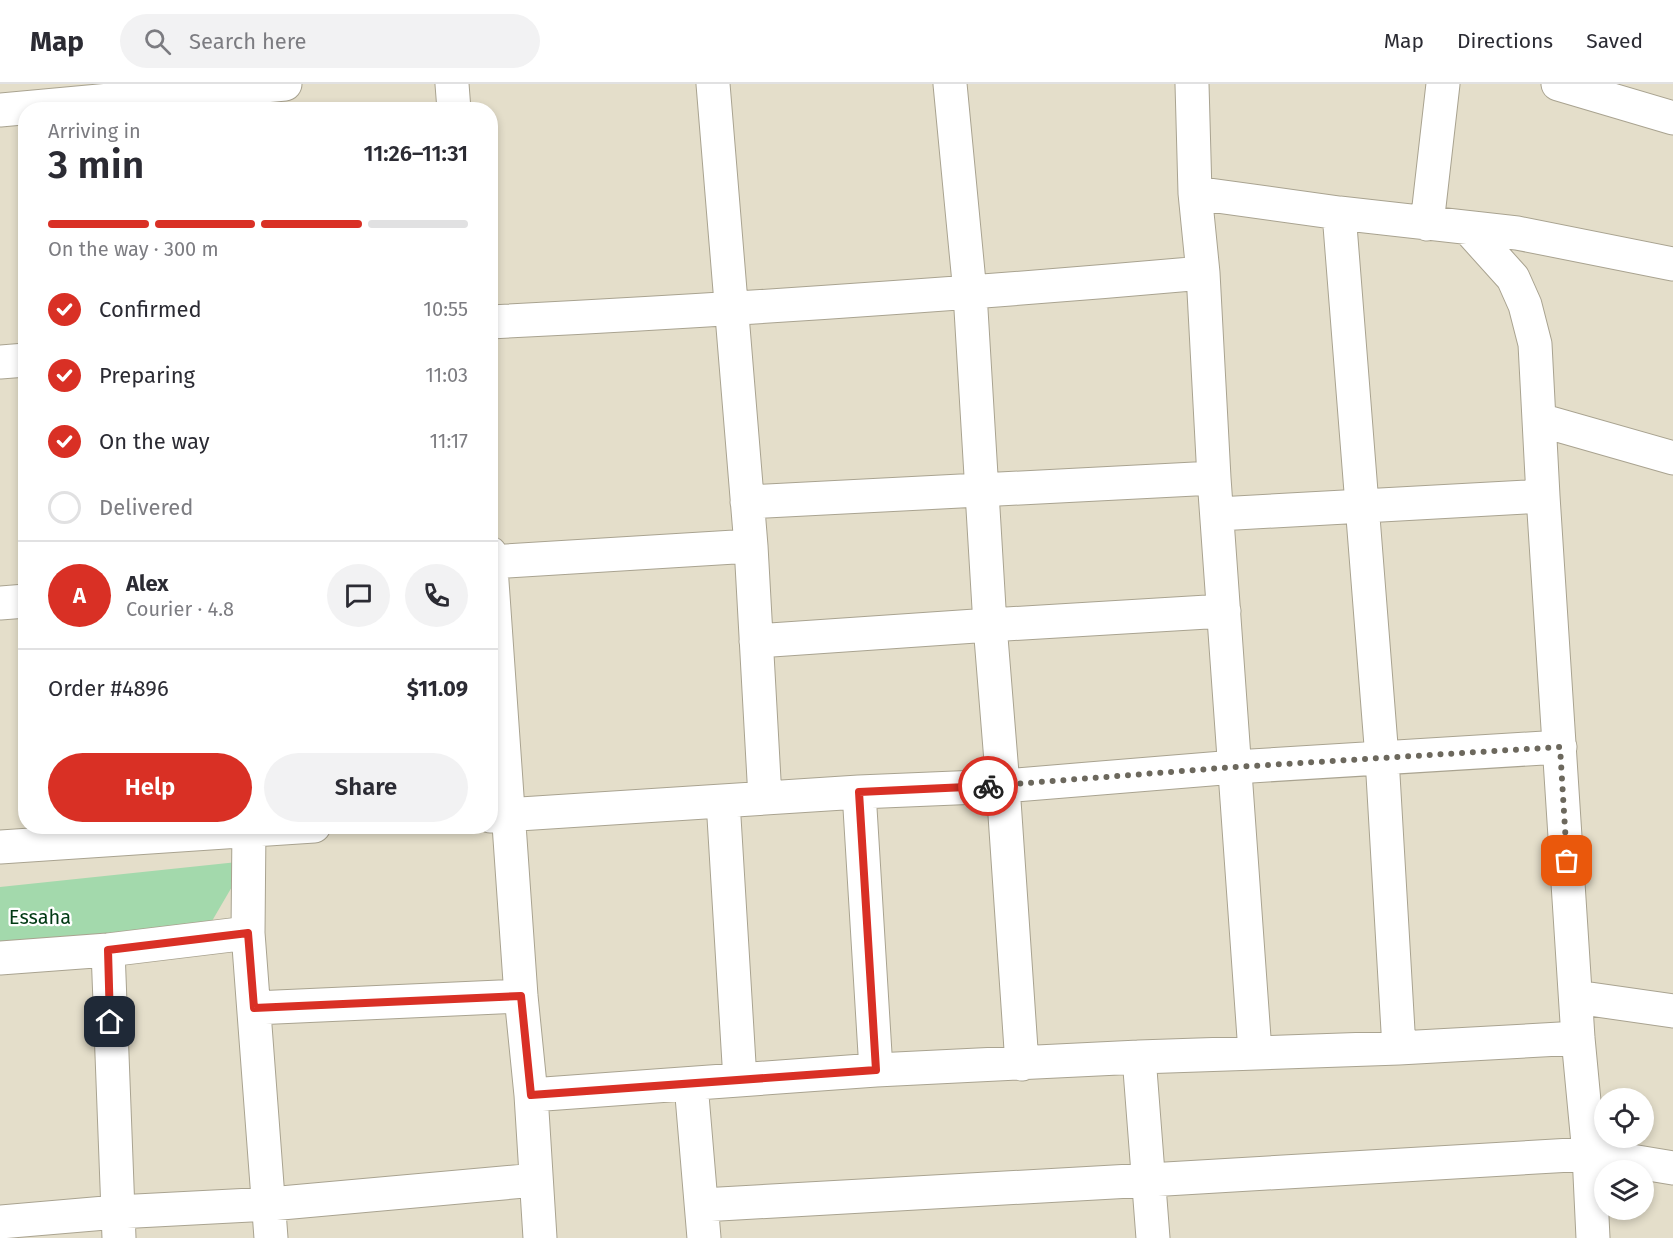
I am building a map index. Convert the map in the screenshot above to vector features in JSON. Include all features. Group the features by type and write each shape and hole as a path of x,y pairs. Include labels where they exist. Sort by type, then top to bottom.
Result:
{"street":[{"path":"170,102 241,99 285,84"},
{"path":"452,84 453,102"},
{"path":"712,84 751,546 765,798"},
{"path":"951,84 970,292 990,625 1022,1064"},
{"path":"1192,84 1195,193 1203,273 1214,478 1256,1052"},
{"path":"1427,224 1443,84"},
{"path":"1558,84 1673,118"},
{"path":"2,101 26,102"},
{"path":"1195,193 1427,224 1517,233 1673,264"},
{"path":"1339,213 1382,758 1399,1048"},
{"path":"1468,228 1513,278 1525,305 1535,344 1542,496 1593,1238"},
{"path":"498,322 732,309 1203,273"},
{"path":"0,362 18,361"},
{"path":"1540,420 1673,458"},
{"path":"747,502 1214,478"},
{"path":"1218,514 1542,496"},
{"path":"498,562 751,546"},
{"path":"0,603 18,602"},
{"path":"756,641 1224,612"},
{"path":"500,815 859,792 1003,786 1235,767 1560,747"},
{"path":"498,759 500,815 531,1095 540,1238"},
{"path":"859,792 876,1070"},
{"path":"723,801 740,1080"},
{"path":"0,847 92,834"},
{"path":"249,834 248,933 271,1238"},
{"path":"0,958 108,950 248,933"},
{"path":"108,950 118,1225"},
{"path":"254,1008 521,996"},
{"path":"1576,997 1673,1011"},
{"path":"531,1095 876,1070 1256,1052 1399,1048 1578,1038"},
{"path":"1138,1057 1153,1238"},
{"path":"691,1084 704,1238"},
{"path":"702,1205 1589,1154 1673,1168"},
{"path":"0,1222 118,1225 270,1204 536,1180"}],"green space":[{"name":"Essaha","path":"247,861 205,933 0,955 0,887"}],"way so far":[{"path":"988,786 1235,767 1560,747 1567,861"}],"route":[{"path":"110,1022 108,950 248,933 254,1008 521,996 531,1095 876,1070 859,792 988,786"}]}
